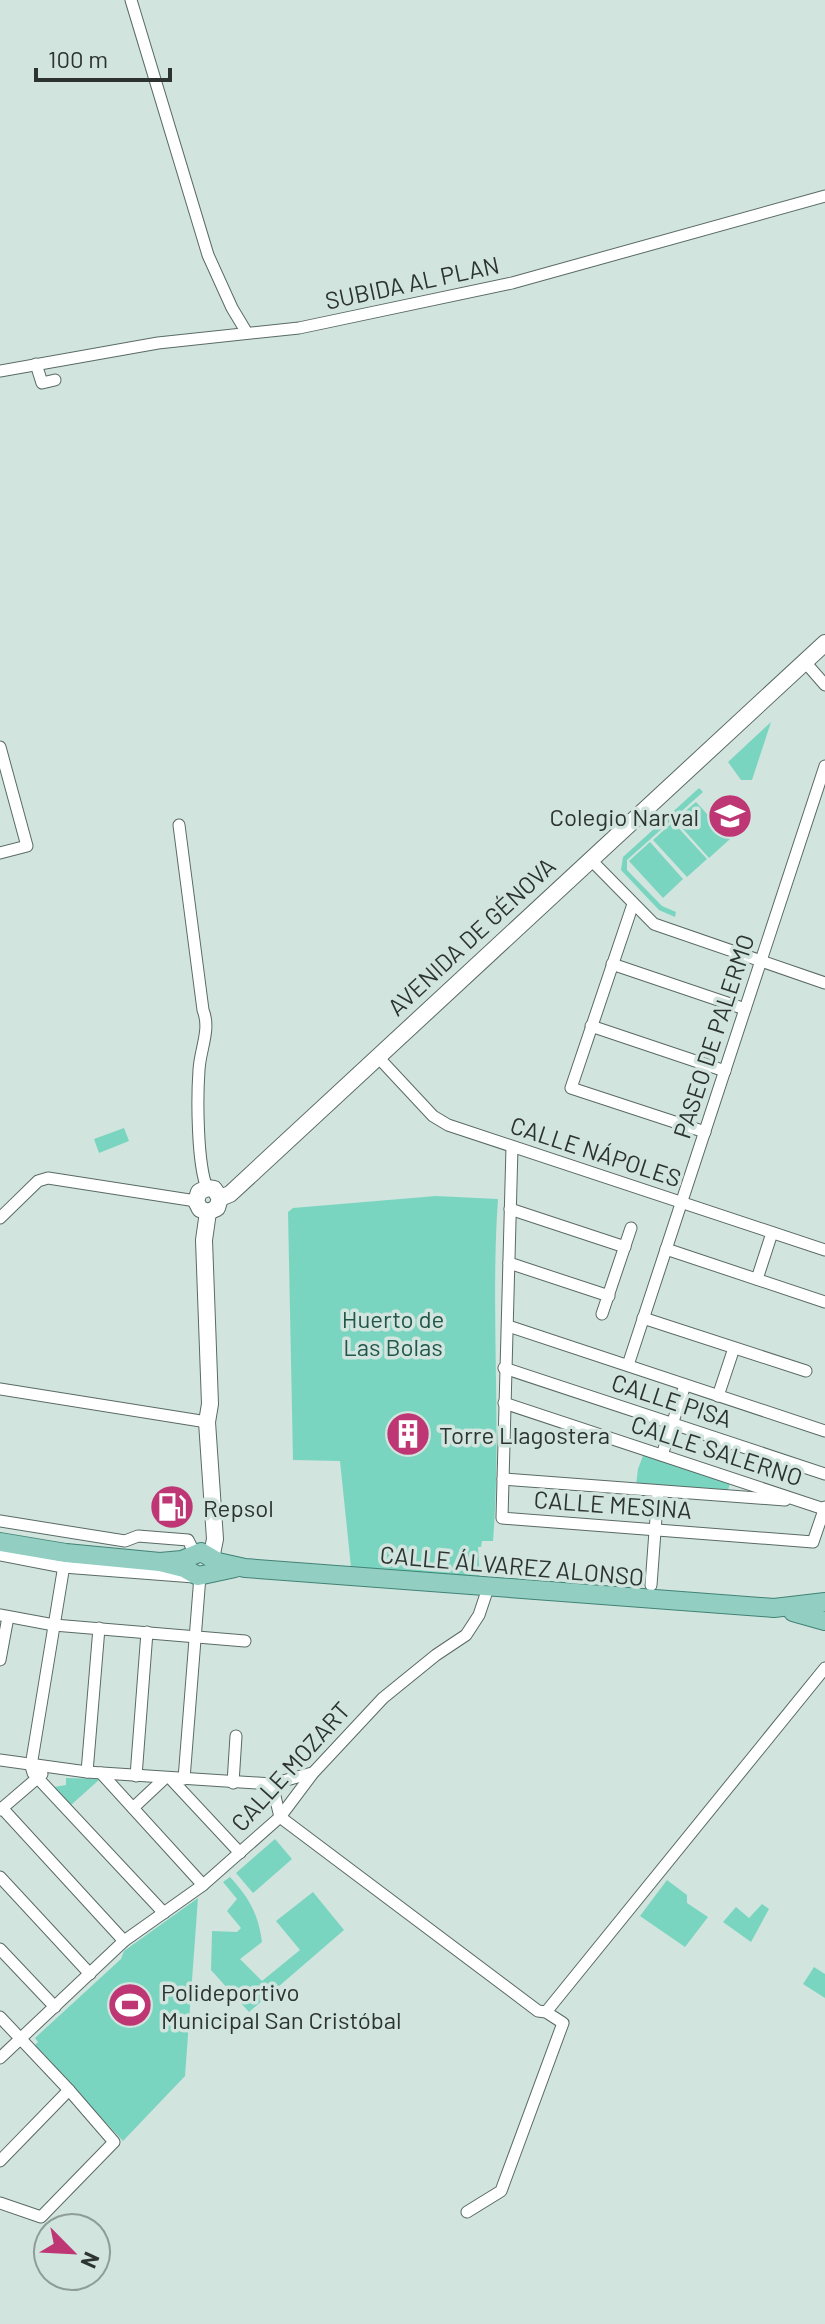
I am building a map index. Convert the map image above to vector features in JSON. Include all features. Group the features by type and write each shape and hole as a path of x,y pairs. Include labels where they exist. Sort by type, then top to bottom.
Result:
{"main road":[{"name":"CALLE ÁLVAREZ ALONSO","path":"0,1542 64,1560 160,1562 223,1569 241,1567 774,1608 825,1621"},
{"name":"CALLE ÁLVAREZ ALONSO","path":"774,1608 825,1602"}],"street":[{"path":"131,0 208,255 247,333"},
{"name":"SUBIDA AL PLAN","path":"0,371 158,343 299,328 512,283 825,196"},
{"path":"36,364 42,383 55,380"},
{"name":"AVENIDA DE GÉNOVA","path":"202,1207 217,1208 214,1193 230,1194 825,643"},
{"path":"805,662 825,685"},
{"path":"0,747 27,846 0,853"},
{"name":"PASEO DE PALERMO","path":"628,1365 825,766"},
{"path":"179,825 199,982 208,1021 199,1073 202,1165 214,1193"},
{"path":"590,859 647,919 662,928 825,983"},
{"path":"633,904 571,1088 705,1132"},
{"path":"612,964 745,1009"},
{"path":"591,1026 725,1071"},
{"name":"CALLE NÁPOLES","path":"377,1056 438,1119 453,1127 825,1250"},
{"name":"CALLE MESINA","path":"512,1147 502,1518 813,1542 825,1508"},
{"path":"0,1218 38,1181 48,1178 202,1207 210,1404 207,1422 215,1539 200,1565 184,1779"},
{"path":"510,1209 625,1247"},
{"path":"602,1314 631,1228"},
{"path":"757,1279 772,1233"},
{"path":"666,1249 825,1302"},
{"path":"509,1263 609,1296"},
{"path":"643,1318 806,1371"},
{"name":"CALLE PISA","path":"508,1326 825,1431"},
{"path":"718,1396 734,1348"},
{"name":"CALLE PISA","path":"504,1368 825,1474"},
{"path":"662,1455 685,1385"},
{"path":"0,1389 207,1422"},
{"name":"CALLE SALERNO","path":"504,1403 825,1508"},
{"path":"503,1479 802,1501"},
{"path":"651,1585 658,1491"},
{"path":"213,1498 222,1520 224,1557 241,1567"},
{"name":"CALLE ÁLVAREZ ALONSO","path":"0,1521 125,1541 138,1536 200,1565"},
{"name":"CALLE ÁLVAREZ ALONSO","path":"0,1555 200,1565"},
{"path":"64,1560 31,1766 37,1777 164,1913"},
{"name":"CALLE MOZART","path":"0,2058 124,1941 203,1885 280,1817 313,1773 383,1698 466,1635 479,1615 488,1588"},
{"path":"0,1660 4,1616 54,1625 245,1641"},
{"path":"87,1772 99,1628"},
{"path":"136,1776 147,1632"},
{"path":"546,2012 825,1668"},
{"path":"233,1783 236,1736"},
{"path":"0,1760 87,1772 233,1783 272,1784 313,1773"},
{"path":"53,1768 37,1777 1,1809 124,1941"},
{"path":"101,1773 203,1885"},
{"path":"133,1808 168,1778"},
{"path":"168,1778 240,1853"},
{"path":"272,1784 280,1817 538,2011 546,2012 563,2023 501,2191 467,2212"},
{"path":"0,1877 90,1974"},
{"path":"0,1949 55,2007"},
{"path":"0,2017 114,2142 41,2217 0,2203"},
{"path":"0,2161 69,2090"}],"green space":[{"path":"771,722 752,780 741,780 728,762"},
{"path":"699,788 703,792 627,860 627,870 662,906 676,912 675,917 659,910 621,870 623,857"},
{"path":"696,802 730,839 709,858 675,820"},
{"path":"673,822 707,859 687,877 653,840"},
{"path":"650,842 683,879 663,898 629,861"},
{"path":"124,1128 129,1141 99,1153 94,1139"},
{"name":"Huerto de Las Bolas","path":"436,1196 498,1199 493,1541 482,1541 481,1547 478,1547 480,1578 351,1567 340,1461 293,1460 288,1212 293,1208"},
{"path":"644,1453 730,1483 727,1494 636,1485"},
{"path":"66,1778 100,1779 71,1805 54,1787 66,1785"},
{"path":"275,1839 292,1859 253,1893 236,1873"},
{"path":"230,1877 252,1906 262,1942 240,1959 262,1981 300,1950 276,1921 313,1892 344,1930 249,2012 211,1970 212,1931 237,1932 241,1928 227,1911 237,1899 223,1882"},
{"path":"667,1880 687,1895 687,1903 708,1917 685,1947 640,1916"},
{"name":"Polideportivo Municipal San Cristóbal","path":"198,1898 185,2076 123,2141 34,2046 38,2042 35,2038 121,1959 124,1951"},
{"path":"762,1904 769,1909 751,1942 723,1922 736,1907 749,1918"},
{"path":"814,1967 825,1974 825,1998 803,1984"}],"place":[{"name":"Colegio Narval","path":"730,816"},
{"name":"Torre Llagostera","path":"408,1434"},
{"name":"Repsol","path":"172,1507"},
{"name":"Polideportivo Municipal San Cristóbal","path":"130,2005"}]}
